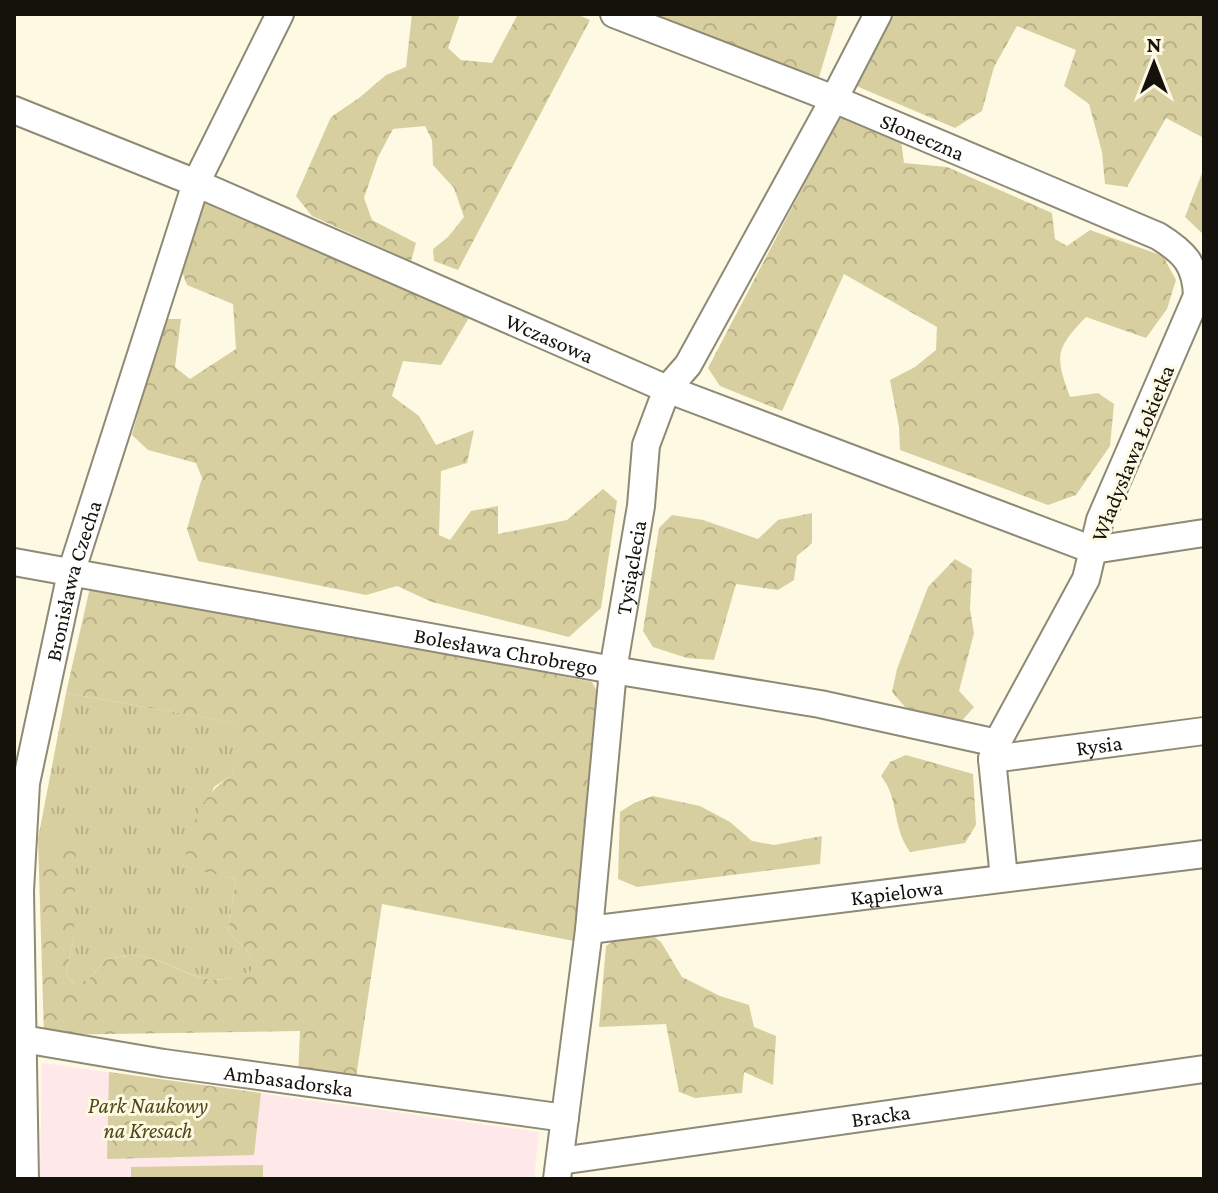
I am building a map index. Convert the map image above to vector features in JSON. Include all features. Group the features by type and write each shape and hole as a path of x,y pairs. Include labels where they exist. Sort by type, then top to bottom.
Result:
{"street":[{"name":"Bronisława Czecha","path":"25,1179 18,1039 20,891 26,783 71,573 196,183 280,14"},
{"name":"Słoneczna","path":"614,14 834,99 1158,236 1181,250 1190,264 1200,296"},
{"name":"Tysiąclecia","path":"558,1170 589,930 613,670 641,506 646,445 667,389 688,365 878,14"},
{"name":"Wczasowa","path":"14,110 196,183 667,389 1093,550"},
{"name":"Władysława Łokietka","path":"995,751 1086,579 1100,520 1200,296"},
{"path":"1093,550 1204,533"},
{"name":"Bolesława Chrobrego","path":"14,562 613,670 820,704 995,751"},
{"name":"Rysia","path":"995,751 1204,731"},
{"path":"995,751 1004,878"},
{"name":"Kąpielowa","path":"589,930 1204,854"},
{"name":"Ambasadorska","path":"18,1039 164,1063 565,1118"},
{"name":"Bracka","path":"558,1170 1204,1069"}],"shaded area":[{"path":"42,1063 539,1132 534,1179 40,1179"}],"green space":[{"path":"412,14 460,14 448,48 461,60 492,63 518,14 576,14 590,20 458,270 434,261 433,249 448,237 464,217 454,188 433,165 432,140 425,126 393,129 378,157 364,198 372,220 416,243 411,261 312,216 296,196 331,117 386,75 406,67"},
{"path":"651,14 838,14 819,77 653,20"},
{"path":"890,14 1204,14 1204,138 1166,118 1127,187 1105,184 1102,152 1089,104 1064,86 1076,50 1017,26 994,67 982,111 955,128 854,85"},
{"path":"840,116 901,140 904,163 947,167 1052,213 1055,239 1067,246 1090,230 1163,256 1176,280 1167,309 1146,338 1086,317 1063,346 1060,362 1070,397 1098,393 1114,404 1110,446 1076,495 1048,505 900,450 890,380 915,367 936,350 937,327 844,274 782,411 720,386 708,368"},
{"path":"1204,168 1204,235 1185,217"},
{"path":"203,203 219,205 473,311 441,365 403,361 392,396 419,416 436,445 474,430 467,463 441,471 439,535 450,540 471,511 498,506 498,534 567,520 603,489 617,501 601,608 569,637 432,602 397,586 366,595 198,561 187,529 202,478 196,463 148,450 132,435 164,319 181,319 175,367 190,379 236,349 233,304 187,285 180,266"},
{"path":"812,513 812,543 797,556 794,580 778,590 736,584 714,660 687,658 653,647 643,631 659,528 672,515 703,520 758,539 778,520"},
{"path":"955,559 972,569 970,609 974,633 959,691 974,707 961,722 905,707 892,692 897,669 928,587"},
{"path":"91,583 592,682 600,697 574,941 382,904 355,1084 298,1078 300,1031 44,1035 38,839 76,845 74,937 66,974 73,984 88,980 106,959 130,956 155,960 205,979 234,977 253,970 248,951 228,932 236,879 183,867 193,826 203,803 233,774 240,724 66,693"},
{"path":"66,693 241,724 233,774 214,787 183,866 236,879 228,932 248,951 254,970 235,977 206,979 155,960 134,956 106,959 88,980 74,985 66,974 74,937 38,839"},
{"path":"906,755 973,774 976,825 965,843 910,852 900,832 891,794 881,776 890,762"},
{"path":"653,796 700,806 730,822 752,841 774,845 822,836 820,864 637,887 618,879 620,812"},
{"path":"625,932 648,932 661,942 682,977 720,996 749,1005 754,1027 776,1036 773,1085 744,1072 742,1093 695,1098 679,1092 666,1024 599,1027 606,946"},
{"name":"Park Naukowy na Kresach","path":"109,1072 261,1093 254,1155 107,1159"},
{"path":"263,1165 263,1179 131,1179 131,1167"}]}
